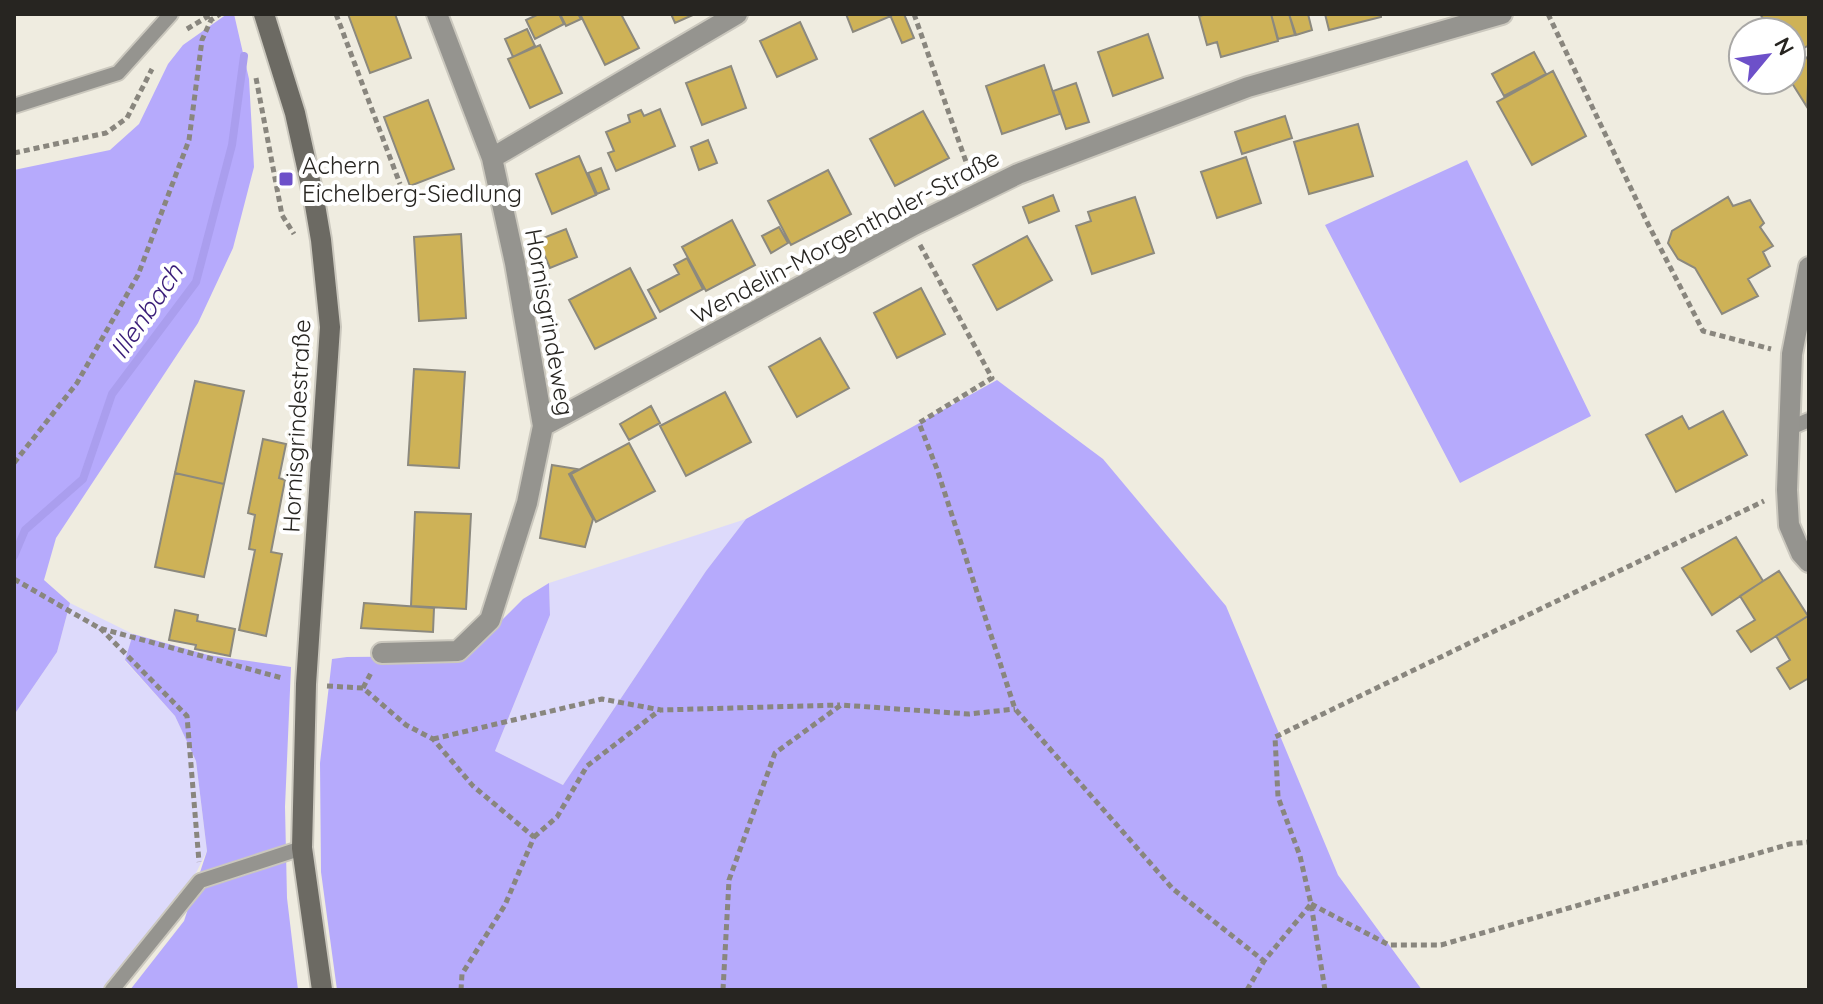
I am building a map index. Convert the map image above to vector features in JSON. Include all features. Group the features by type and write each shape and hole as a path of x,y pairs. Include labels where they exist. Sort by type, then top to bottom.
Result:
{"main road":[{"name":"Hornisgrindestraße","path":"264,14 295,113 314,199 330,327 306,684 302,848 322,990"}],"street":[{"name":"Hornisgrindeweg","path":"382,653 458,651 490,620 527,503 543,426 515,263 492,158 437,14"},
{"path":"492,158 737,14"},
{"name":"Wendelin-Morgenthaler-Straße","path":"543,426 910,227 1018,174 1248,87 1502,14"},
{"path":"1809,267 1792,354 1789,394 1800,424 1787,490 1789,525 1801,553 1809,562"}],"lane":[{"path":"14,106 118,73 171,14"},
{"path":"112,990 200,881 302,848"}],"path":[{"path":"14,463 77,383 138,275 189,140 202,40 211,20 220,14"},
{"path":"336,14 400,184"},
{"path":"914,14 979,192"},
{"path":"1548,14 1703,331 1792,354"},
{"path":"255,69 282,215 300,243"},
{"path":"910,227 992,378 919,423 937,469 1015,709 1173,889 1264,961"},
{"path":"1325,990 1300,856 1278,797 1275,737 1787,490"},
{"path":"16,580 99,628 306,684 363,688 406,725 433,739 473,786 534,837"},
{"path":"99,628 187,716 200,881"},
{"path":"433,739 602,699 661,710 841,705 969,714 1015,709"},
{"path":"723,990 729,880 775,753 841,705"},
{"path":"461,990 462,974 505,905 534,837 557,817 587,766 661,710"},
{"path":"1311,904 1389,945 1441,945 1790,844 1809,842"},
{"path":"1247,990 1264,961 1311,904"}],"shaded area":[{"path":"227,14 234,14 249,79 254,167 233,248 198,323 56,538 44,580 70,603 57,652 14,715 14,170 110,150 139,124 168,64 183,45"},
{"path":"1467,160 1591,416 1460,483 1325,225"},
{"path":"997,380 1103,459 1226,606 1338,875 1422,990 337,990 321,872 320,763 332,659 466,656 523,599 549,583 550,615 495,751 563,785 706,571 746,519"},
{"path":"746,519 706,571 563,785 495,751 550,615 549,583"},
{"path":"70,603 133,634 125,661 175,716 196,761 207,851 192,881 102,990 14,990 14,715 57,652"},
{"path":"133,634 208,655 291,667 285,807 287,898 298,990 130,990 184,921 207,851 196,761 175,716 125,660"}],"building":[{"path":"348,14 395,14 411,58 370,73"},
{"path":"539,14 559,14 564,24 535,39 526,20"},
{"path":"560,14 578,14 581,19 566,26"},
{"path":"580,14 621,14 639,48 605,65"},
{"path":"671,14 695,14 675,23"},
{"path":"846,14 890,14 891,16 853,32"},
{"path":"904,14 914,38 902,43 890,15"},
{"path":"1271,14 1278,41 1221,57 1217,42 1207,45 1199,16"},
{"path":"1271,14 1289,14 1295,35 1278,39"},
{"path":"1289,14 1308,14 1312,30 1296,35"},
{"path":"1325,14 1381,14 1381,17 1329,30"},
{"path":"1760,14 1809,14 1809,45 1807,16"},
{"path":"800,22 817,59 777,77 760,41"},
{"path":"527,29 535,46 513,57 505,39"},
{"path":"1148,34 1163,78 1113,96 1098,52"},
{"path":"540,45 562,93 530,108 508,59"},
{"path":"1534,52 1546,74 1504,96 1492,74"},
{"path":"1807,58 1809,61 1807,107 1800,96 1807,96"},
{"path":"1044,65 1060,114 1002,134 986,86"},
{"path":"731,66 746,108 702,125 686,83"},
{"path":"1553,71 1586,136 1532,165 1497,102"},
{"path":"1076,83 1089,122 1066,129 1053,91"},
{"path":"428,100 454,169 410,186 384,117"},
{"path":"660,109 675,146 616,171 608,153 614,151 606,132 630,122 628,115 641,110 644,116"},
{"path":"923,111 949,158 895,186 870,139"},
{"path":"1285,116 1292,138 1242,154 1235,132"},
{"path":"1358,124 1373,176 1309,194 1294,142"},
{"path":"708,140 717,163 699,170 691,147"},
{"path":"579,156 596,195 552,214 536,174"},
{"path":"1246,157 1261,203 1217,218 1201,172"},
{"path":"601,168 609,189 597,194 588,173"},
{"path":"828,170 851,214 791,245 768,201"},
{"path":"1053,195 1059,211 1029,223 1023,207"},
{"path":"1135,197 1154,253 1092,274 1076,226 1091,221 1088,212"},
{"path":"1728,197 1733,206 1750,200 1764,223 1760,227 1773,246 1763,252 1770,266 1748,279 1758,296 1722,314 1695,268 1678,259 1668,243 1672,231"},
{"path":"732,220 755,265 706,291 682,247"},
{"path":"779,227 788,243 771,253 762,236"},
{"path":"566,229 577,257 550,268 538,240"},
{"path":"461,234 466,318 419,321 414,237"},
{"path":"1027,236 1052,280 997,310 973,265"},
{"path":"687,258 703,289 660,312 648,290 679,274 674,265"},
{"path":"630,268 656,318 595,349 569,300"},
{"path":"921,288 945,334 897,358 874,313"},
{"path":"820,338 849,388 797,417 769,367"},
{"path":"414,369 465,372 459,468 408,465"},
{"path":"195,381 244,391 224,484 175,473"},
{"path":"725,392 751,442 686,476 660,426"},
{"path":"651,406 660,423 629,440 620,424"},
{"path":"1723,411 1747,455 1676,492 1646,435 1682,416 1689,429"},
{"path":"263,439 286,444 279,478 285,480 271,552 282,554 266,636 239,630 255,550 249,549 255,515 248,513"},
{"path":"629,443 655,491 596,522 571,474"},
{"path":"552,465 577,469 569,474 593,519 585,547 540,538"},
{"path":"175,473 224,484 204,577 155,567"},
{"path":"415,512 471,514 466,609 411,606"},
{"path":"1736,537 1763,581 1712,615 1682,568"},
{"path":"1779,571 1808,616 1751,652 1737,631 1755,620 1740,596"},
{"path":"364,603 434,608 433,632 361,628"},
{"path":"175,610 198,615 197,621 235,629 230,656 169,640"},
{"path":"1808,616 1809,678 1790,689 1777,668 1790,660 1776,636"}],"waterway":[{"name":"Illenbach","path":"14,556 25,530 83,479 112,394 196,282 232,145 244,56"}],"place":[{"name":"Achern Eichelberg-Siedlung","path":"286,179"}]}
